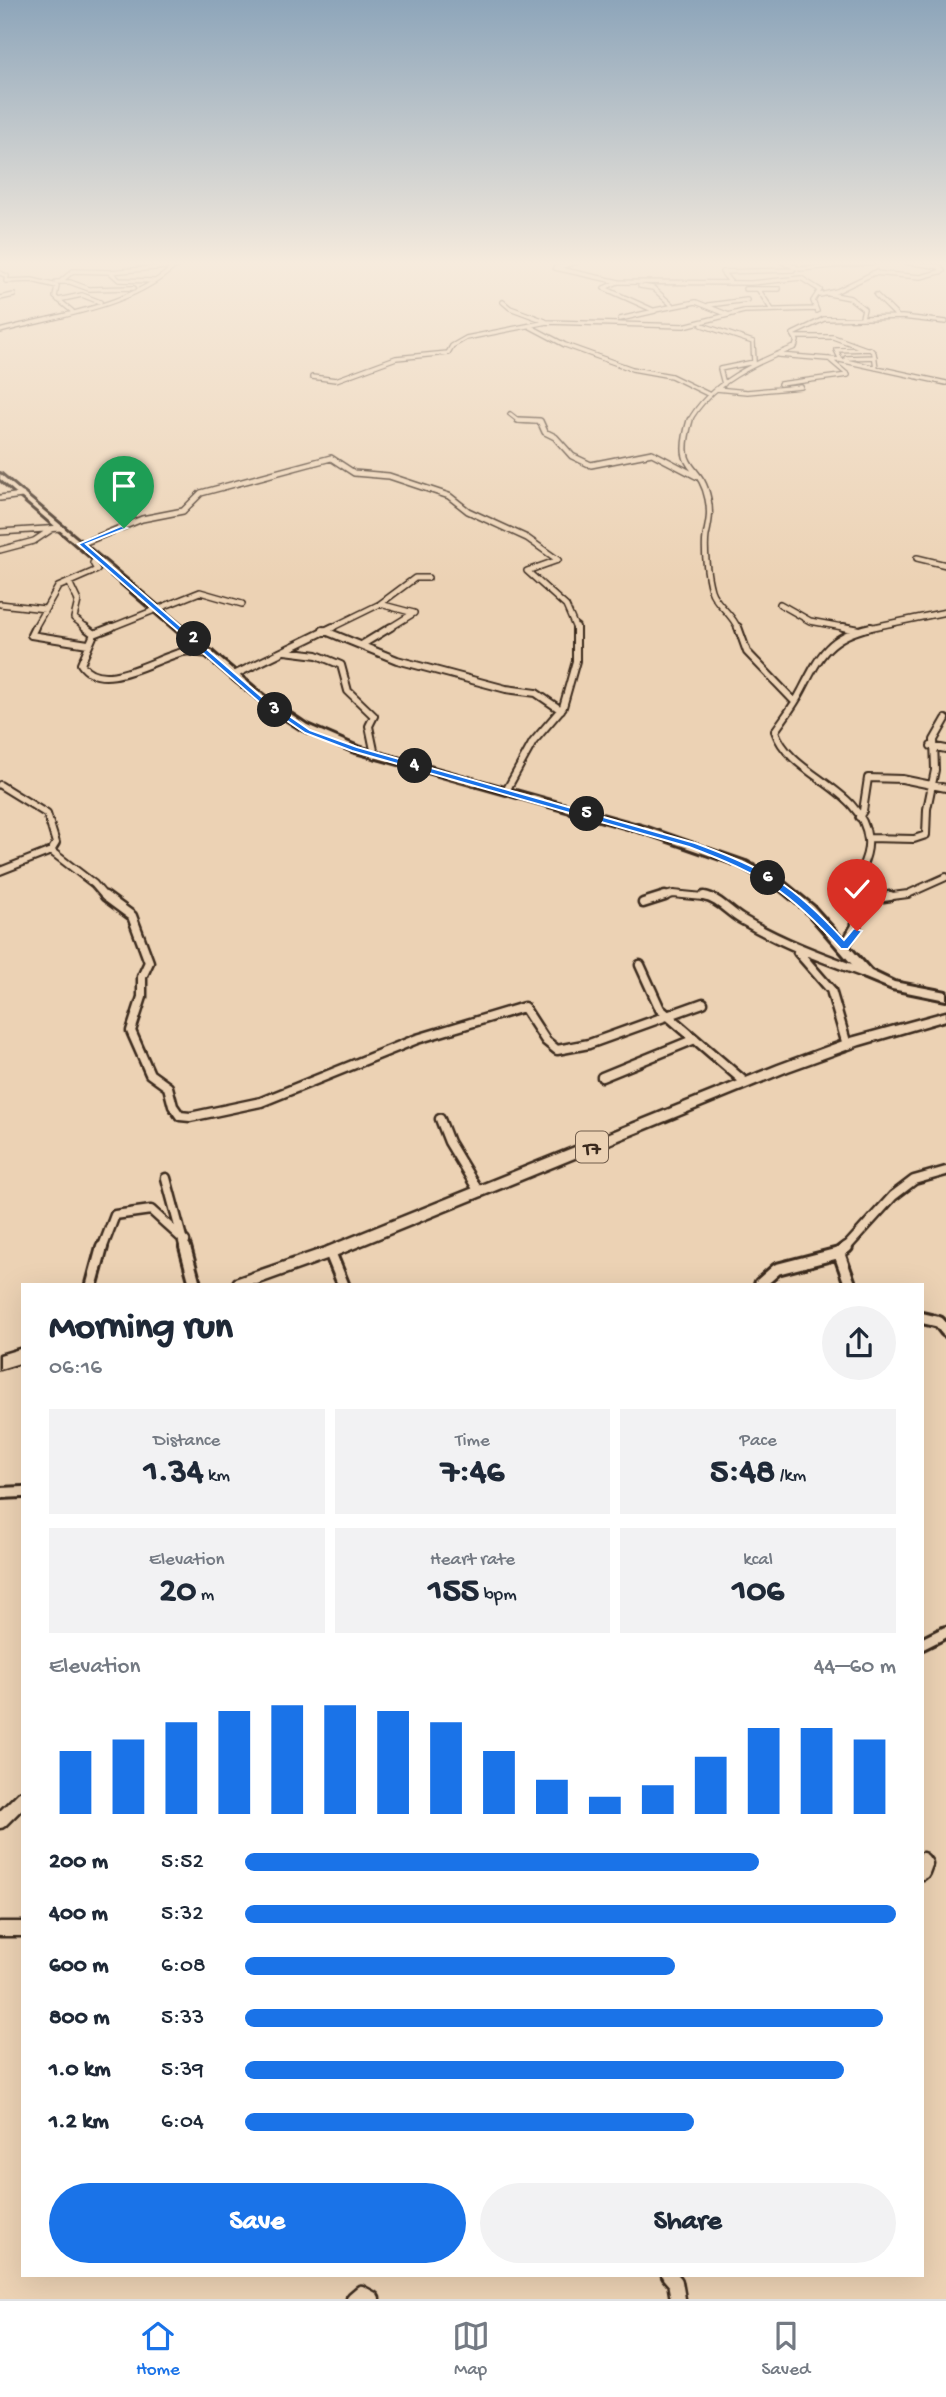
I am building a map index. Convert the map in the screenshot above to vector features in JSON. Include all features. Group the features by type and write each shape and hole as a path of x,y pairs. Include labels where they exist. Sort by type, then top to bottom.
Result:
{"highway":[{"name":"T7","path":"243,1283 330,1252 746,1083 847,1045 946,1016"},
{"path":"0,1362 21,1355"}],"main road":[{"path":"0,476 261,699 308,731 375,755 645,830 759,872 809,908 867,974 892,985 946,996"}],"street":[{"path":"312,377 336,380 364,369"},
{"path":"634,369 671,376 710,396"},
{"path":"720,369 724,384"},
{"path":"746,369 716,389 690,419 683,443 686,462 698,476 708,497 711,522 706,537 711,592 735,620 747,652 794,701"},
{"path":"780,384 848,375 841,369"},
{"path":"882,369 946,383"},
{"path":"716,389 747,392 801,387"},
{"path":"510,414 519,421 540,421 545,432 555,437 572,456 591,465 652,453 698,476"},
{"path":"81,544 109,536 142,519 183,511 201,493 331,458 354,473 389,476 443,493 461,502 468,511 527,538 558,560 527,571 566,606 577,631 576,661 561,710 533,743 506,791"},
{"path":"0,498 22,495"},
{"path":"0,532 61,528"},
{"path":"0,551 34,541 50,530"},
{"path":"917,558 946,565"},
{"path":"88,644 32,636 58,587 97,570 93,563 96,559"},
{"path":"234,675 380,604 415,578 428,578"},
{"path":"69,582 78,601 74,618 94,634"},
{"path":"210,653 201,656 186,652 146,668 100,676 82,667 88,644 94,634 156,607 206,591 243,604"},
{"path":"0,604 45,609"},
{"path":"362,645 414,613 380,604"},
{"path":"780,604 810,621 859,630"},
{"path":"845,947 857,931 859,918 855,880 868,838 859,817 834,786 778,745 775,731 815,661 837,640 859,630 946,612"},
{"path":"323,630 397,660 536,693 561,710"},
{"path":"285,651 317,655 341,665 348,691 374,716 369,726 375,755"},
{"path":"868,838 914,839 926,835 925,809 935,766 931,746 946,719"},
{"path":"931,746 946,749"},
{"path":"859,817 863,811 869,778 946,788"},
{"path":"0,785 47,814 56,843 51,851 0,871"},
{"path":"51,851 94,884 106,898 122,906 138,925 149,962 142,977 142,997 131,1024 131,1031 150,1074 168,1087 173,1106 180,1116 190,1117 261,1102 418,1039 524,1007 529,1009 544,1039 557,1050 589,1044 704,1003"},
{"path":"856,901 908,894 946,877"},
{"path":"643,903 673,894 706,895 795,948 867,974"},
{"path":"795,948 822,977 835,997 839,1030 847,1045"},
{"path":"640,965 653,1000 668,1017 746,1083"},
{"path":"602,1077 695,1039"},
{"path":"440,1119 449,1142 479,1192"},
{"path":"761,1283 777,1269 839,1253 850,1245 893,1196 914,1181 946,1171"},
{"path":"166,1178 166,1187 185,1241 195,1283"},
{"path":"92,1283 107,1229 115,1215 151,1210 166,1223 169,1230 185,1241"},
{"path":"330,1252 342,1283"},
{"path":"839,1253 850,1283"},
{"path":"924,1318 939,1322 946,1331"},
{"path":"0,1493 21,1492"},
{"path":"924,1643 946,1632"},
{"path":"0,1821 21,1800"},
{"path":"0,1929 21,1928"},
{"path":"671,2277 675,2282 678,2299"},
{"path":"354,2299 361,2292 372,2299"}],"route":[{"path":"124,528 109,536 81,544 261,699 308,731 325,740 355,749 692,845 743,864 782,886 809,908 845,947 857,931"}]}
